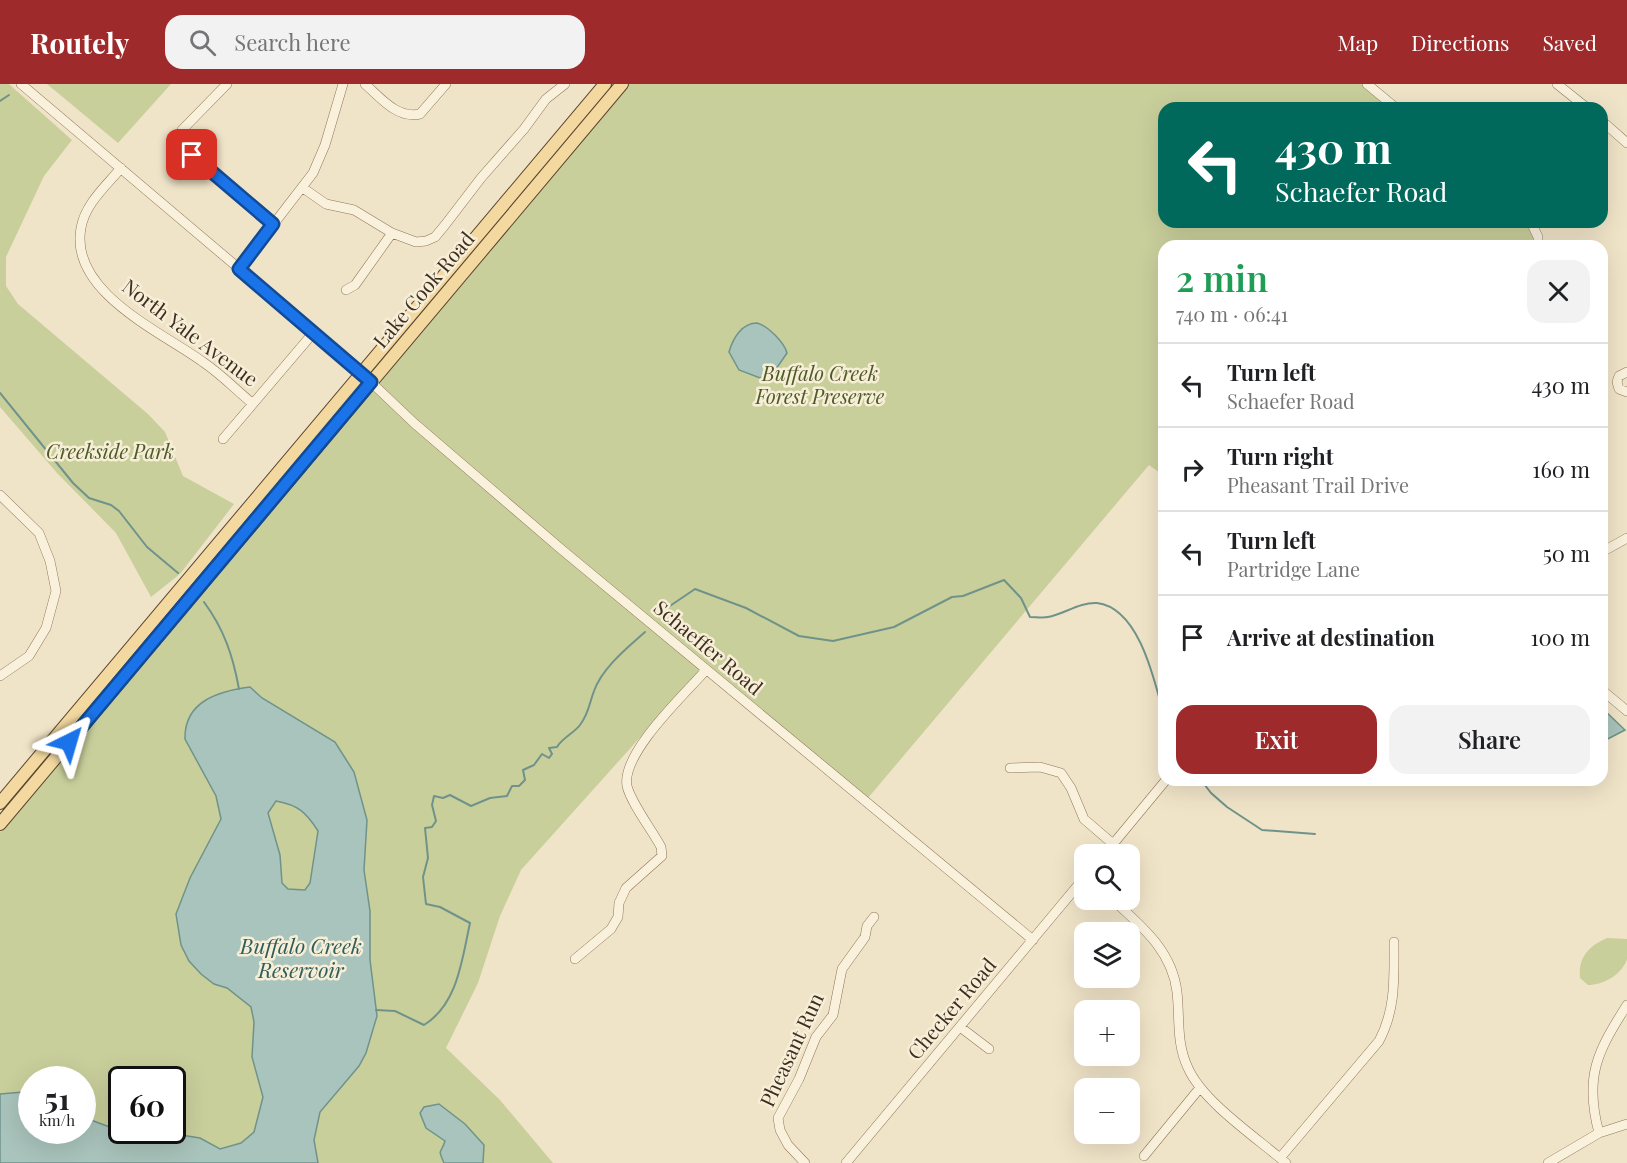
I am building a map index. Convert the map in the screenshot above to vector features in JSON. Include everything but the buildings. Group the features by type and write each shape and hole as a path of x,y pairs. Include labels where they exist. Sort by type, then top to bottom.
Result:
{"main road":[{"name":"Lake Cook Road","path":"0,824 604,84"},
{"name":"Lake Cook Road","path":"0,802 622,84"}],"street":[{"name":"Schaeffer Road","path":"21,84 314,332 561,549 1033,940"},
{"path":"227,84 182,130 178,142 183,149 273,224"},
{"path":"239,269 303,188 325,145 343,84"},
{"path":"365,84 399,112 411,116 420,114 446,84"},
{"path":"303,188 326,204 354,210 392,233 416,242 435,237 546,99 566,84"},
{"path":"1367,84 1388,102"},
{"path":"1557,84 1580,102"},
{"path":"1608,126 1627,143"},
{"name":"North Yale Avenue","path":"121,168 90,205 81,227 80,247 90,273 133,317 203,362 252,403"},
{"path":"346,290 355,285 392,233"},
{"path":"223,439 314,332"},
{"path":"1627,372 1619,376 1617,382 1619,389 1627,392"},
{"path":"0,495 39,534 50,561 56,591 46,628 29,656 0,676"},
{"path":"1608,549 1627,538"},
{"path":"574,959 611,928 618,917 619,903 626,888 662,856 661,846 627,785 629,770 638,748 706,669"},
{"path":"1608,695 1627,711"},
{"path":"1010,768 1040,767 1054,769 1061,773 1071,788 1084,819 1113,844 1161,786"},
{"name":"Checker Road","path":"846,1163 1074,890"},
{"path":"1124,910 1153,937 1166,958 1177,991 1177,1027 1182,1053 1199,1089 1283,1160 1379,1041 1385,1030 1394,994 1394,942"},
{"name":"Pheasant Run","path":"805,1163 788,1145 780,1130 778,1118 799,1079 816,1036 833,1015 842,969 861,943 867,926 874,917"},
{"path":"1599,1133 1592,1101 1595,1065 1599,1050 1627,1005"},
{"path":"960,1027 989,1049"},
{"path":"1144,1156 1199,1089"},
{"path":"1548,1163 1599,1133 1627,1124"}],"green space":[{"name":"Creekside Park","path":"0,84 9,84 72,140 44,176 6,257 6,286 18,304 148,414 165,432 183,476 234,504 180,574 151,597 116,533 57,473 0,407"},
{"path":"47,84 171,84 118,143"},
{"name":"Buffalo Creek Forest Preserve","path":"628,84 1367,84 1389,102 1158,102 1158,228 1532,228 1536,240 1158,240 1158,472 1149,465 868,798 706,664 521,870 500,916 478,983 446,1048 500,1100 553,1163 0,1163 0,832"},
{"path":"1607,938 1627,939 1625,965 1611,978 1588,985 1580,978 1583,958 1590,949"}],"water":[{"path":"757,323 775,335 787,353 776,369 760,378 739,370 729,352 739,332"},
{"name":"Buffalo Creek Reservoir","path":"250,687 262,698 335,742 354,772 367,820 364,870 370,911 370,960 377,1016 366,1053 359,1066 320,1112 314,1140 318,1163 0,1163 0,1094 18,1092 18,1144 96,1144 96,1122 108,1126 108,1144 186,1144 186,1136 200,1138 220,1149 241,1143 254,1132 263,1097 252,1057 254,1022 251,1007 227,988 214,984 189,961 181,945 176,914 190,878 221,819 216,796 185,739 186,726 190,715 197,707 206,700 227,691","holes":["276,801 296,807 318,831 310,883 305,890 288,889 282,883 280,855 268,813"]},
{"path":"1608,714 1625,730 1608,739"},
{"path":"439,1104 465,1124 484,1145 483,1163 444,1163 440,1153 445,1141 426,1128 420,1113 424,1107"}],"waterway":[{"path":"0,101 9,95"},
{"path":"0,393 73,483 89,498 111,505 119,511 147,547 178,573"},
{"path":"664,610 695,589 746,608 799,636 833,641 894,627 952,597 963,596 1004,580 1021,598 1030,617 1048,617 1091,603 1112,608 1135,632 1158,693"},
{"path":"204,602 227,643 239,689"},
{"path":"376,1010 395,1011 424,1025 444,1005 457,980 461,966 470,923 440,907 426,904 423,877 428,858 425,828 432,827 436,821 432,805 434,796 443,798 450,795 471,806 490,798 507,796 512,786 519,786 525,780 523,770 534,765 542,754 549,758 552,754 549,748 557,747 580,725 603,674 645,632"},
{"path":"1206,786 1227,807 1262,830 1315,834"}],"route":[{"path":"69,742 371,382 239,269 273,224 192,155"}]}
